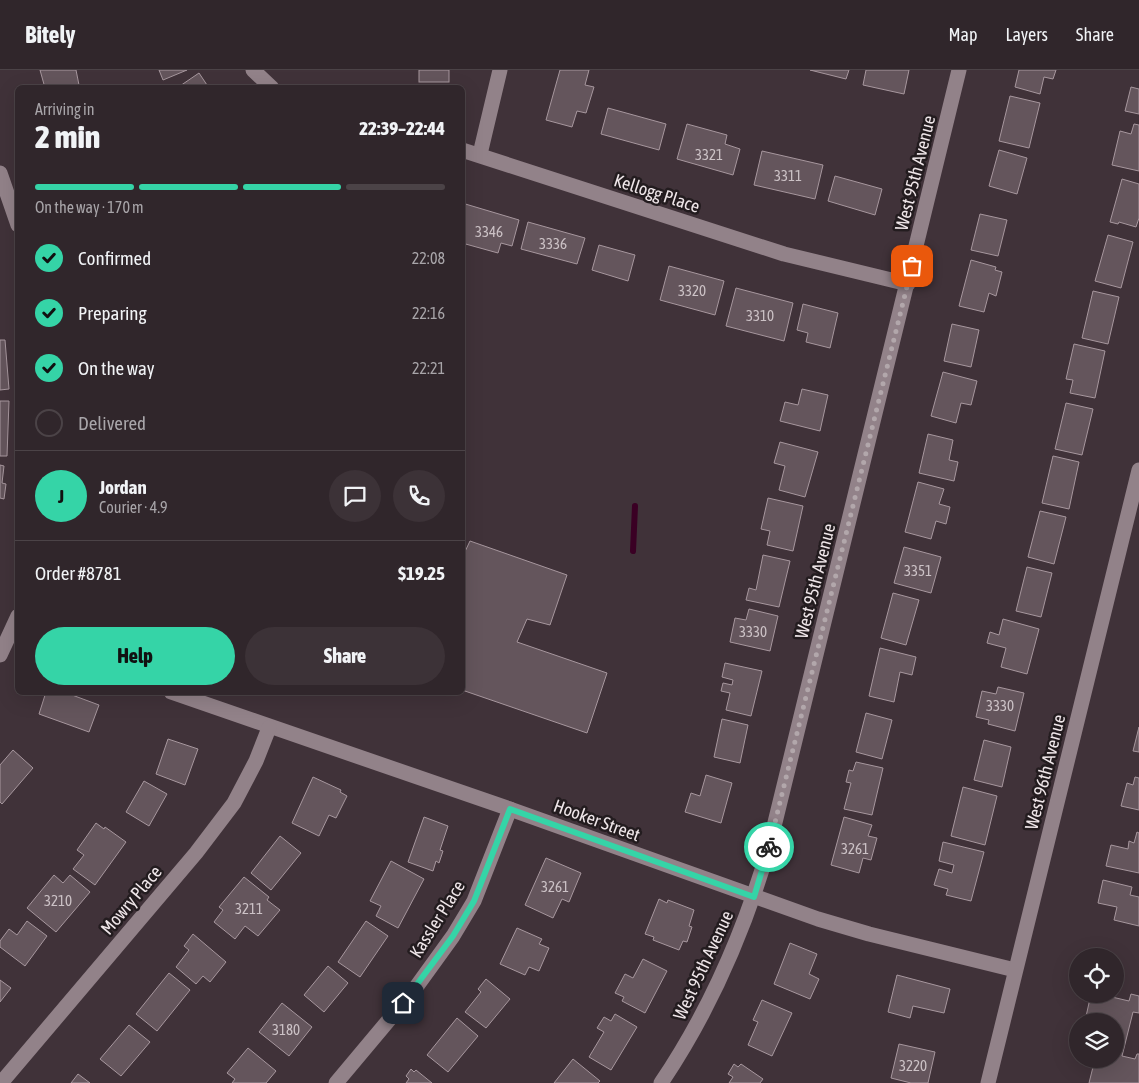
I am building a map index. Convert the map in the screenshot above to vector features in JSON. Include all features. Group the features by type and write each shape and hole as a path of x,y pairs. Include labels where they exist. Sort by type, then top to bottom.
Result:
{"street":[{"path":"254,70 269,85"},
{"path":"465,151 480,154 500,70"},
{"name":"West 95th Avenue","path":"661,1083 686,1046 709,1005 754,897 769,847 960,70"},
{"name":"Kellogg Place","path":"480,154 784,254 908,284"},
{"path":"0,173 15,216"},
{"name":"West 96th Avenue","path":"988,1083 1139,470"},
{"path":"0,654 15,622"},
{"name":"Hooker Street","path":"179,695 269,728 510,809 818,919 869,934 1015,970"},
{"name":"Mowry Place","path":"1,1083 196,853 234,803 256,760 269,728"},
{"name":"Kassler Place","path":"336,1083 414,990 453,936 474,901 510,809"}],"building":[{"path":"40,70 76,70 79,85 44,85"},
{"path":"159,70 187,70 163,80"},
{"path":"419,70 449,70 449,82 419,82"},
{"path":"560,70 589,70 585,85 594,87 586,113 577,111 572,127 546,120"},
{"path":"810,70 849,70 846,79"},
{"path":"866,70 909,70 904,94 863,85"},
{"path":"1019,70 1056,70 1053,79 1044,77 1040,94 1015,87"},
{"path":"199,73 207,85 181,85"},
{"path":"1131,87 1139,89 1139,114 1125,111"},
{"path":"1010,96 1040,103 1029,148 999,141"},
{"path":"608,108 666,124 659,150 601,134"},
{"path":"687,124 727,135 725,144 740,149 733,175 677,159"},
{"path":"1134,124 1139,125 1139,171 1112,165 1120,131 1131,134"},
{"path":"999,150 1027,158 1017,194 989,186"},
{"path":"762,151 823,165 815,199 754,185"},
{"path":"835,176 882,189 875,215 828,201"},
{"path":"1122,179 1139,184 1139,218 1136,227 1119,222 1118,224 1110,222"},
{"path":"465,204 519,220 512,246 501,243 498,253 465,244"},
{"path":"980,214 1007,220 998,256 971,250"},
{"path":"528,222 585,238 577,264 521,249"},
{"path":"1108,235 1133,242 1121,288 1095,281"},
{"path":"599,245 635,255 628,281 592,270"},
{"path":"971,260 996,267 995,270 1002,272 996,296 989,293 984,312 959,306"},
{"path":"669,266 724,281 715,315 660,300"},
{"path":"736,288 793,303 784,341 726,326"},
{"path":"1093,291 1119,297 1108,344 1082,338"},
{"path":"803,304 838,313 830,348 806,342 808,333 797,330"},
{"path":"952,324 979,330 971,367 944,361"},
{"path":"0,340 5,340 9,389 0,390"},
{"path":"1074,344 1105,351 1095,398 1070,393 1073,380 1066,379"},
{"path":"943,372 977,381 971,405 961,403 956,423 931,416"},
{"path":"802,389 828,395 820,431 780,421 785,402 798,405"},
{"path":"0,401 9,401 7,456 0,456"},
{"path":"1066,403 1093,409 1082,455 1055,449"},
{"path":"928,434 953,440 949,460 958,462 954,481 919,473"},
{"path":"780,442 818,452 805,497 779,490 785,466 774,463"},
{"path":"1053,456 1079,462 1069,509 1042,503"},
{"path":"0,465 4,466 2,483 6,484 4,499 0,498"},
{"path":"918,482 944,489 939,504 950,507 946,524 936,521 931,539 905,532"},
{"path":"768,498 803,506 793,551 767,545 770,531 761,529"},
{"path":"1040,511 1066,517 1054,564 1028,557"},
{"path":"470,541 567,575 550,625 527,619 517,642 607,673 587,733 465,691 465,552"},
{"path":"904,547 941,557 931,593 894,583"},
{"path":"763,555 790,561 779,607 746,600 749,588 756,590"},
{"path":"1027,567 1052,573 1041,617 1016,611"},
{"path":"893,593 919,600 906,645 881,638"},
{"path":"749,609 778,616 770,651 730,642 735,618 746,620"},
{"path":"1003,619 1039,629 1027,674 1001,667 1006,648 987,643 990,632 999,635"},
{"path":"880,648 916,657 912,675 900,672 894,702 869,696"},
{"path":"725,663 762,671 751,716 726,710 730,693 721,691 723,683 732,685 733,680 722,677"},
{"path":"998,687 1024,693 1015,731 988,724 989,720 976,717 982,691 996,694"},
{"path":"45,695 72,695 99,705 89,732 39,714"},
{"path":"866,713 892,720 882,759 856,752"},
{"path":"722,719 748,725 740,763 714,757"},
{"path":"1139,727 1139,752 1133,751"},
{"path":"168,739 198,749 185,785 156,774"},
{"path":"984,740 1011,747 1002,787 974,780"},
{"path":"13,750 33,768 2,804 0,802 0,765"},
{"path":"856,762 883,768 872,815 844,809 851,783 846,782 849,770 853,771"},
{"path":"706,775 732,783 721,823 685,812 691,793 700,796"},
{"path":"313,777 341,790 340,792 347,796 336,818 329,815 319,836 292,823"},
{"path":"1135,777 1139,778 1139,810 1121,806 1127,783 1133,785"},
{"path":"144,781 167,794 149,826 126,812"},
{"path":"963,787 997,796 985,845 951,836"},
{"path":"424,817 448,826 440,850 443,851 439,863 436,861 433,871 408,862"},
{"path":"844,817 872,825 868,836 877,838 871,860 863,858 859,873 831,865"},
{"path":"96,823 126,842 95,885 73,869 84,855 77,850"},
{"path":"1137,832 1139,833 1139,873 1106,866 1111,845 1128,849 1129,841 1134,843"},
{"path":"280,836 301,853 271,890 251,873"},
{"path":"943,842 984,852 971,901 946,895 948,889 934,885 939,869 952,873 954,865 939,861"},
{"path":"546,858 581,873 569,902 562,899 553,918 525,905"},
{"path":"391,861 424,879 398,928 376,916 381,906 370,901"},
{"path":"54,875 63,883 70,875 90,892 56,932 27,908"},
{"path":"244,877 269,897 267,900 280,910 258,936 245,926 235,939 214,922 223,910 219,907"},
{"path":"1103,880 1132,887 1130,895 1139,897 1139,926 1114,920 1117,907 1098,903"},
{"path":"659,899 667,903 668,900 694,910 689,926 692,927 687,942 683,941 679,950 653,940 654,937 645,934"},
{"path":"27,921 47,936 25,966 0,947 0,941 9,929 17,935"},
{"path":"366,921 388,936 360,977 338,962"},
{"path":"517,928 542,939 539,944 549,948 539,971 529,967 525,975 500,964"},
{"path":"193,934 226,962 210,982 203,976 196,984 176,967 189,950 184,946"},
{"path":"790,943 817,954 809,974 819,979 810,999 774,984"},
{"path":"643,959 667,971 645,1013 622,1001 624,997 615,993 625,974 633,978"},
{"path":"328,966 348,983 324,1012 304,995"},
{"path":"169,973 190,990 157,1031 136,1014"},
{"path":"897,975 950,989 944,1013 913,1006 910,1018 888,1012"},
{"path":"486,979 510,999 486,1028 465,1012 481,992 478,989"},
{"path":"0,980 11,988 0,1002"},
{"path":"1131,994 1139,996 1139,1013 1133,1012 1124,1048 1124,1013 1087,1013 1089,1003 1124,1003 1124,1000 1129,1001"},
{"path":"762,1000 792,1013 772,1056 748,1045 758,1022 753,1020"},
{"path":"282,1003 312,1027 289,1056 259,1032"},
{"path":"615,1014 637,1027 611,1070 589,1057 604,1032 597,1028 604,1017 611,1021"},
{"path":"457,1018 478,1036 448,1072 427,1055"},
{"path":"129,1025 150,1042 121,1076 100,1059"},
{"path":"899,1044 935,1052 928,1083 911,1083 891,1078"},
{"path":"248,1048 276,1071 266,1083 232,1083 235,1079 227,1073"},
{"path":"1137,1054 1139,1054 1139,1083 1089,1083 1093,1068 1124,1068 1124,1056 1135,1059"},
{"path":"573,1059 600,1081 598,1083 554,1083"},
{"path":"734,1064 738,1067 741,1064 763,1079 760,1083 729,1083 733,1077 728,1074"},
{"path":"411,1069 414,1072 416,1070 432,1083 406,1083 409,1079 406,1076"},
{"path":"78,1074 90,1083 71,1083"}],"waterway":[{"path":"633,551 635,506"}],"way so far":[{"path":"769,847 912,266"}],"route":[{"path":"403,1003 453,936 474,901 510,809 754,897 769,847"}]}
